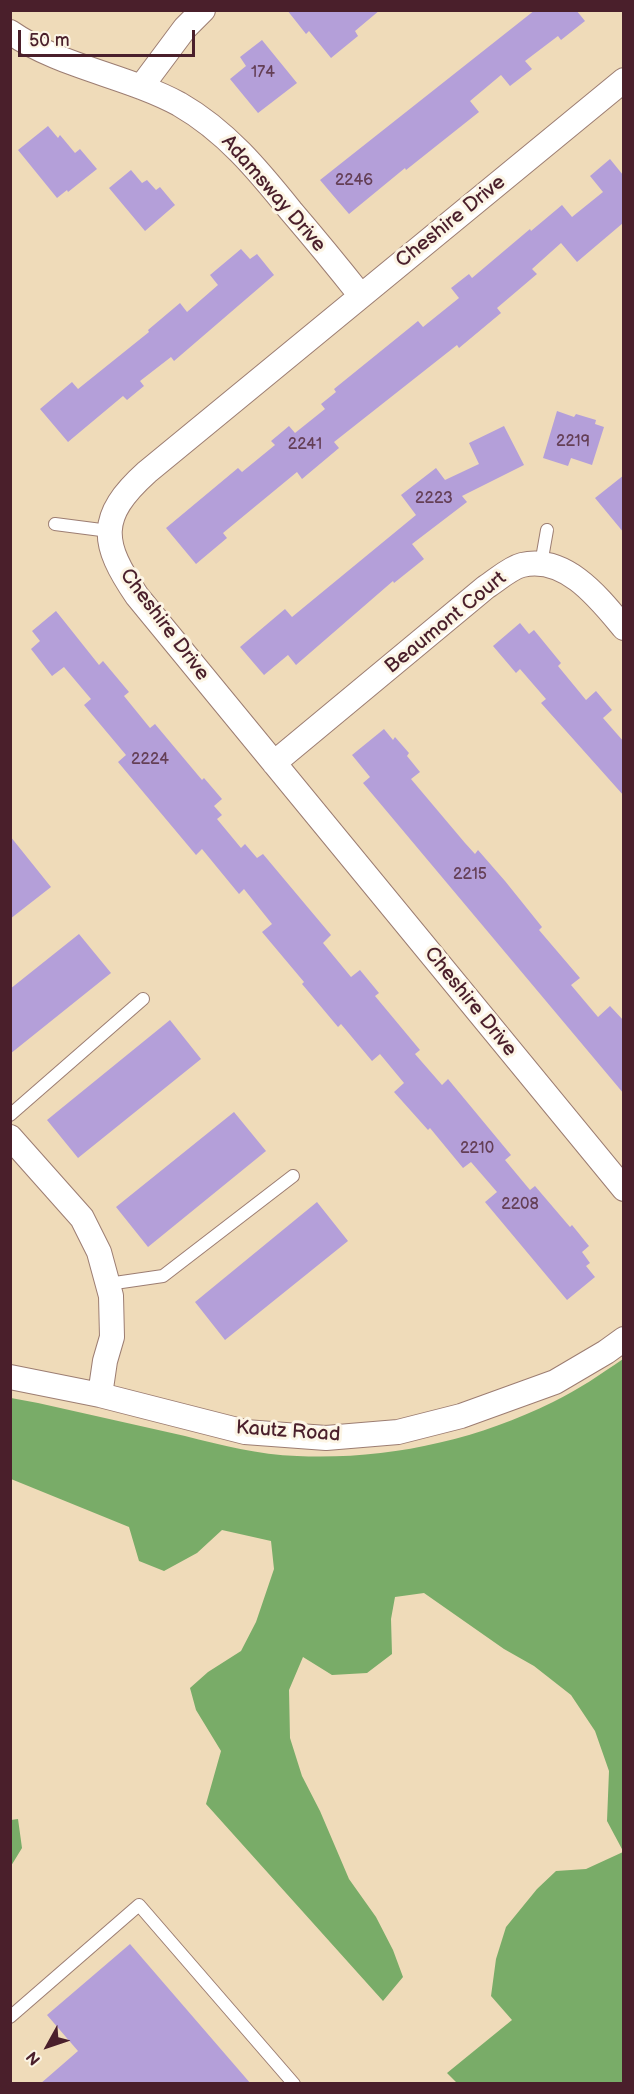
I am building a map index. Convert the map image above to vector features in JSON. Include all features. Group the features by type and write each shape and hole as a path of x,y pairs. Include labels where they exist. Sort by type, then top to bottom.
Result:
{"street":[{"path":"141,87 185,28 203,10"},
{"name":"Adamsway Drive","path":"10,32 58,57 141,87 177,103 198,116 239,149 361,296"},
{"name":"Cheshire Drive","path":"624,80 129,488 115,507 109,531 112,552 119,570 137,597 624,1189"},
{"path":"541,564 562,571 584,584 624,628"},
{"name":"Beaumont Court","path":"274,763 486,587 520,566 541,564"},
{"path":"10,1137 82,1218 99,1252 111,1296 112,1337 105,1361 100,1395"},
{"name":"Kautz Road","path":"10,1377 100,1395 245,1432 326,1438 398,1432 461,1416 555,1382 624,1339"}],"lane":[{"path":"55,524 109,531"},
{"path":"541,564 547,530"},
{"path":"10,1115 143,999"},
{"path":"108,1284 163,1276 293,1176"},
{"path":"10,2017 138,1905 294,2084"}],"green space":[{"path":"623,1359 623,1851 607,1821 609,1771 595,1731 571,1695 534,1666 504,1649 424,1593 395,1597 391,1619 392,1654 367,1673 332,1675 303,1657 289,1690 290,1738 302,1776 320,1811 349,1879 376,1917 393,1950 403,1977 383,2001 206,1804 221,1751 196,1710 190,1688 208,1672 241,1651 256,1622 274,1569 271,1541 222,1530 197,1553 164,1571 139,1561 129,1527 11,1479 11,1398 254,1452 297,1456 363,1455 429,1445 523,1416 589,1382"},
{"path":"18,1819 22,1848 11,1866 11,1820"},
{"path":"623,1852 623,2083 457,2083 447,2073 512,2020 491,1996 496,1959 506,1927 537,1889 556,1871 586,1869"}],"building":[{"path":"287,10 380,10 355,31 358,36 331,58 309,31 306,34"},
{"path":"535,10 576,10 585,21 561,40 558,36 525,61 532,69 510,86 501,75 470,101 479,112 349,214 320,180"},
{"path":"262,40 297,83 258,113 230,79 246,66 240,57"},
{"path":"48,126 58,138 60,135 75,153 80,149 97,169 57,198 18,150"},
{"path":"610,159 623,175 623,223 577,262 561,243 532,269 537,274 497,308 501,313 459,348 457,345 334,442 339,448 302,479 297,472 223,533 227,538 196,564 166,528 238,468 242,472 275,445 271,441 289,426 295,433 325,409 321,404 336,392 334,389 418,321 423,327 459,298 451,288 469,274 472,278 562,205 572,217 603,192 590,176"},
{"path":"131,170 142,183 147,180 156,190 160,187 175,205 145,231 109,188"},
{"path":"241,249 250,259 257,254 274,275 174,361 171,357 140,381 144,386 127,400 123,396 68,442 40,409 72,382 78,389 149,332 148,330 180,303 187,312 218,285 210,275"},
{"path":"557,411 574,417 576,414 596,420 595,424 604,427 592,465 571,458 568,466 543,458"},
{"path":"504,426 524,465 462,496 467,502 412,544 424,559 394,583 393,581 296,665 288,655 264,675 240,647 285,609 292,617 416,515 401,495 436,468 445,480 479,464 469,443"},
{"path":"624,475 624,533 595,498"},
{"path":"56,611 99,665 103,661 129,692 124,696 150,728 155,724 202,780 204,778 222,799 214,806 222,815 217,819 241,848 245,844 257,858 263,854 331,935 323,943 351,977 360,970 379,993 375,996 420,1050 415,1054 442,1085 448,1079 511,1155 505,1160 530,1190 535,1186 589,1246 582,1252 590,1263 586,1266 595,1277 567,1300 485,1202 497,1192 471,1162 463,1168 430,1128 428,1130 394,1092 404,1083 380,1054 372,1061 341,1024 338,1027 302,984 304,982 262,932 272,924 244,889 239,894 202,849 196,855 118,762 126,755 84,705 91,699 64,667 52,676 31,649 40,641 32,631"},
{"path":"520,623 529,634 534,630 561,663 558,666 586,700 596,691 612,710 603,718 624,742 624,796 541,703 546,699 520,669 516,673 493,646"},
{"path":"384,729 393,740 395,737 409,753 407,756 420,772 411,779 475,854 478,850 505,881 542,927 539,930 580,978 571,985 598,1017 610,1006 624,1021 624,1094 363,783 370,777 352,755"},
{"path":"10,836 51,887 10,919"},
{"path":"79,934 111,973 10,1054 10,989"},
{"path":"170,1020 201,1059 78,1158 47,1120"},
{"path":"234,1112 266,1151 148,1247 116,1207"},
{"path":"317,1202 348,1241 225,1340 195,1302"},
{"path":"130,1944 251,2084 40,2084 78,2051 47,2015"}]}
